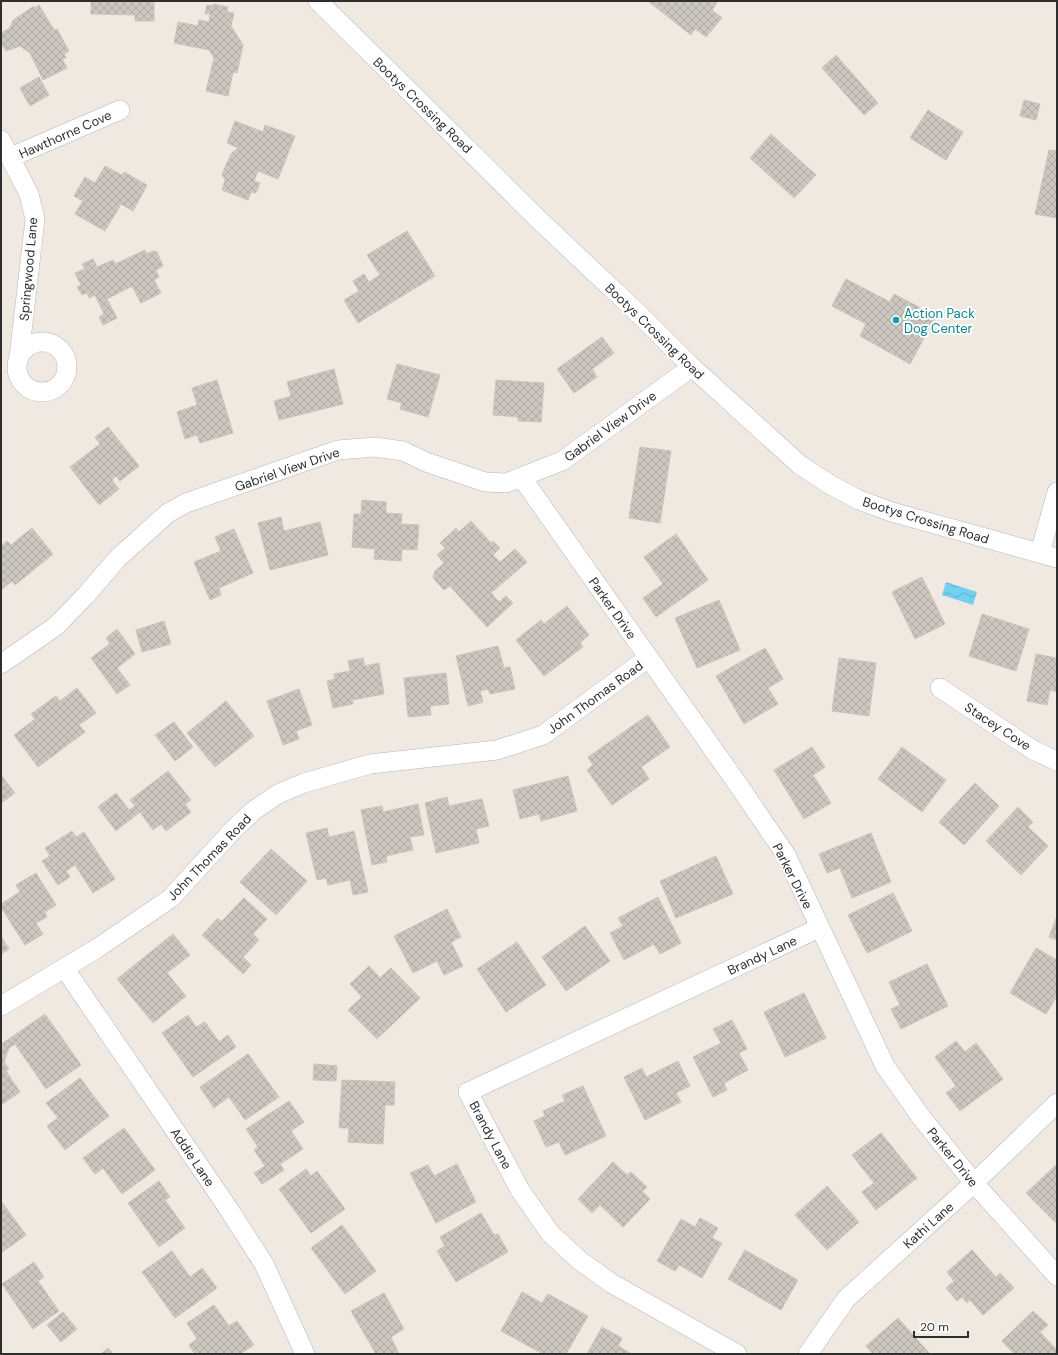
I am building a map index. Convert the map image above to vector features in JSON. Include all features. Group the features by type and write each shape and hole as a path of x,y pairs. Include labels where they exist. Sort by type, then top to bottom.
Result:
{"street":[{"name":"Bootys Crossing Road","path":"318,1 537,218 642,317 692,367 785,453 829,484 859,500 892,512 1048,556"},
{"name":"Hawthorne Cove","path":"11,158 120,110"},
{"name":"Springwood Lane","path":"1,140 29,194 35,219 31,265 19,356"},
{"name":"Gabriel View Drive","path":"1,664 56,626 86,596 118,558 168,513 186,503 338,450 375,446 403,451 426,462 485,482 506,483 562,461 692,367"},
{"name":"Parker Drive","path":"522,478 786,855 885,1066 921,1117 974,1183 1057,1276"},
{"path":"1048,556 1057,492"},
{"name":"John Thomas Road","path":"1,1006 116,936 171,898 232,831 253,811 278,794 304,783 370,764 497,750 543,735 648,658"},
{"name":"Stacey Cove","path":"940,688 1033,750 1057,761"},
{"name":"Brandy Lane","path":"737,1354 611,1283 579,1260 550,1233 520,1190 468,1092 819,928"},
{"name":"Addie Lane","path":"64,969 228,1208 264,1264 305,1354"},
{"name":"Kathi Lane","path":"808,1354 846,1299 974,1183 1057,1103"}],"water":[{"path":"946,582 977,592 973,605 942,595"}],"building":[{"path":"91,1 154,1 154,21 135,21 135,15 91,14"},
{"path":"648,1 718,1 712,10 722,18 706,37 695,29 691,35"},
{"path":"213,4 228,7 227,12 234,13 231,26 243,45 237,73 233,72 228,96 206,91 214,58 209,50 174,43 178,22 198,26 199,20 209,22 210,14 205,14 207,5 213,6"},
{"path":"39,5 54,30 57,29 69,51 64,54 66,58 62,59 67,68 43,80 30,53 20,46 6,51 1,43 1,33 10,28 13,20 34,6 35,8"},
{"path":"836,55 878,103 864,115 822,68"},
{"path":"39,77 49,95 30,106 20,88"},
{"path":"1024,100 1040,104 1036,120 1020,116"},
{"path":"928,110 963,132 946,160 910,138"},
{"path":"235,121 263,132 265,125 295,136 278,179 258,171 254,181 260,183 256,193 251,192 248,200 222,190 225,180 222,174 231,154 238,148 227,143"},
{"path":"771,134 816,175 794,198 750,158"},
{"path":"1049,150 1057,151 1057,218 1035,214"},
{"path":"105,166 122,175 124,172 147,185 133,211 121,204 105,231 75,214 83,201 74,196 85,177 95,183"},
{"path":"407,231 435,276 358,323 344,300 359,291 353,281 364,274 369,282 380,275 367,255"},
{"path":"145,250 147,254 153,251 157,252 163,266 156,270 159,277 154,280 161,293 141,303 132,286 107,299 117,318 103,325 99,317 104,314 95,295 89,298 87,293 82,295 77,287 81,285 75,273 85,269 82,264 93,259 97,267 113,260 115,264"},
{"name":"Action Pack Dog Center","path":"846,279 890,302 894,294 936,316 910,364 860,336 866,324 832,306"},
{"path":"602,337 614,353 592,369 597,377 574,393 557,369"},
{"path":"397,364 440,375 428,417 400,409 402,403 387,399"},
{"path":"334,369 343,404 279,420 274,401 291,396 287,382"},
{"path":"217,380 233,433 200,443 197,435 185,439 177,412 197,405 192,388"},
{"path":"496,380 544,383 541,422 518,421 518,417 493,415"},
{"path":"108,427 139,466 120,481 116,476 112,480 119,489 99,505 70,467 100,444 95,437"},
{"path":"640,447 671,451 660,523 629,518"},
{"path":"362,500 386,502 386,513 402,514 401,524 419,525 417,550 402,549 401,561 374,559 375,549 352,547 354,514 361,514"},
{"path":"281,517 284,531 320,522 328,555 270,570 258,523"},
{"path":"471,521 491,543 493,541 500,548 493,555 500,562 515,549 527,562 491,593 499,602 506,596 513,603 487,627 450,586 444,590 433,578 435,571 444,563 437,555 445,548 440,543 456,528 459,532"},
{"path":"32,528 53,554 15,585 12,581 1,590 1,546 7,541 11,545"},
{"path":"234,529 253,573 219,588 221,595 210,600 194,562 221,551 215,537"},
{"path":"676,534 708,580 656,617 643,598 663,584 644,557"},
{"path":"922,577 945,624 915,639 892,592"},
{"path":"719,600 740,650 697,668 675,618"},
{"path":"567,606 589,635 580,643 583,647 544,676 516,640 541,620 544,624"},
{"path":"982,614 1029,629 1016,671 969,656"},
{"path":"164,621 171,644 142,652 136,630"},
{"path":"117,629 135,654 117,668 130,685 117,694 91,658 110,644 106,638"},
{"path":"498,646 504,668 510,667 515,689 490,694 488,689 480,691 483,702 468,706 456,656"},
{"path":"765,648 783,679 768,688 778,704 744,724 716,676"},
{"path":"1036,654 1057,658 1057,692 1050,690 1047,705 1027,701"},
{"path":"363,658 365,666 379,663 384,694 352,700 353,704 333,708 327,681 335,679 334,674 350,671 348,661"},
{"path":"839,658 876,663 869,716 832,711"},
{"path":"446,673 449,704 430,706 431,715 408,717 404,678"},
{"path":"77,688 96,713 79,725 85,732 38,767 14,735 35,719 31,714 56,696 60,701"},
{"path":"299,689 312,725 296,731 299,739 283,745 267,701"},
{"path":"226,701 254,736 215,767 187,733"},
{"path":"648,715 670,747 641,767 649,779 612,805 587,770 593,765 588,757"},
{"path":"174,722 193,747 175,761 155,735"},
{"path":"812,747 825,767 813,775 831,803 804,819 774,770"},
{"path":"902,747 946,780 922,812 878,779"},
{"path":"168,771 191,800 185,804 191,812 166,831 161,824 153,830 140,812 116,831 98,807 116,793 129,810 135,806 130,800"},
{"path":"1,775 15,793 1,803"},
{"path":"568,776 577,811 541,821 539,814 520,819 513,790"},
{"path":"975,783 999,806 964,845 939,822"},
{"path":"447,797 449,806 482,799 489,826 476,829 479,843 436,853 425,803"},
{"path":"418,804 424,835 410,837 413,850 386,856 387,862 372,865 361,810 382,806 383,812"},
{"path":"1018,807 1033,822 1028,827 1048,846 1021,875 986,841"},
{"path":"327,828 329,837 354,831 368,892 353,895 350,880 328,885 326,878 317,880 306,833"},
{"path":"72,831 76,837 84,832 115,879 93,893 75,865 66,871 70,877 58,885 42,861 50,856 45,848"},
{"path":"871,833 891,882 852,898 840,868 827,873 819,854"},
{"path":"271,849 307,881 276,915 240,882"},
{"path":"716,856 733,894 676,918 660,881"},
{"path":"36,873 56,905 45,912 47,917 36,923 43,934 25,945 1,907 1,904 20,892 16,885"},
{"path":"893,893 912,931 867,953 848,915"},
{"path":"658,897 681,943 660,954 654,944 624,960 610,933 623,926 618,918"},
{"path":"244,898 267,919 253,934 259,940 243,957 251,965 243,974 202,935 218,918 221,922"},
{"path":"447,909 461,937 451,942 463,966 444,975 437,961 413,973 394,936"},
{"path":"1057,916 1057,940 1049,937"},
{"path":"585,926 610,961 566,991 542,957"},
{"path":"173,934 190,955 167,973 186,996 153,1023 117,979"},
{"path":"1,936 9,949 1,954"},
{"path":"517,942 546,985 506,1012 477,969"},
{"path":"1036,948 1057,960 1057,996 1046,1014 1010,993"},
{"path":"927,964 948,1006 901,1029 891,1009 900,1005 889,982"},
{"path":"369,966 380,978 391,968 420,998 377,1039 348,1010 362,997 350,984"},
{"path":"804,993 826,1038 785,1057 764,1012"},
{"path":"45,1014 81,1065 46,1089 15,1044 9,1048 4,1062 9,1069 6,1071 20,1092 1,1105 1,1051 3,1043"},
{"path":"188,1015 196,1027 205,1022 219,1042 228,1035 236,1047 193,1077 162,1033"},
{"path":"732,1020 747,1049 739,1053 748,1070 724,1083 727,1090 713,1097 693,1057 721,1043 713,1029"},
{"path":"956,1041 965,1052 976,1043 1003,1079 960,1111 946,1093 956,1086 935,1057"},
{"path":"248,1054 279,1097 245,1120 229,1097 214,1108 200,1087"},
{"path":"678,1061 690,1086 676,1093 681,1102 645,1120 624,1077 642,1068 646,1077"},
{"path":"314,1064 337,1066 336,1081 313,1080"},
{"path":"80,1078 109,1116 65,1150 47,1126 58,1118 46,1103"},
{"path":"342,1080 395,1082 394,1105 385,1105 383,1144 348,1142 349,1128 339,1128"},
{"path":"583,1086 606,1136 565,1155 559,1142 546,1147 534,1121 545,1116 543,1111 565,1101 562,1095"},
{"path":"289,1101 304,1122 291,1131 303,1149 280,1164 284,1170 262,1184 254,1173 265,1166 254,1150 258,1147 246,1129"},
{"path":"124,1128 155,1170 122,1194 103,1168 95,1174 83,1158"},
{"path":"881,1133 917,1178 876,1210 862,1192 874,1183 852,1155"},
{"path":"613,1162 627,1175 631,1172 647,1187 642,1191 650,1199 623,1227 600,1205 592,1213 578,1199"},
{"path":"457,1164 476,1202 436,1223 410,1173 428,1165 434,1176"},
{"path":"1057,1164 1057,1224 1026,1193"},
{"path":"306,1169 311,1176 317,1171 345,1209 311,1233 279,1189"},
{"path":"159,1181 170,1197 165,1200 185,1228 159,1247 128,1203"},
{"path":"827,1186 859,1222 827,1250 795,1215"},
{"path":"1,1201 26,1235 1,1253"},
{"path":"481,1213 494,1235 498,1234 508,1252 456,1282 437,1251 445,1246 440,1237"},
{"path":"700,1218 718,1228 712,1238 722,1243 702,1278 679,1265 675,1271 657,1261 681,1219 695,1227"},
{"path":"342,1225 376,1271 345,1294 311,1248"},
{"path":"745,1250 798,1280 781,1310 728,1279"},
{"path":"972,1250 996,1277 1000,1273 1014,1288 983,1315 970,1300 967,1303 962,1297 957,1301 946,1288 954,1281 947,1272"},
{"path":"172,1251 190,1277 202,1268 217,1288 175,1318 142,1272"},
{"path":"34,1262 44,1277 38,1281 59,1311 33,1329 2,1284"},
{"path":"522,1292 542,1303 548,1294 588,1316 566,1354 543,1354 501,1331"},
{"path":"384,1293 404,1329 391,1337 399,1354 376,1354 351,1311"},
{"path":"214,1305 229,1326 237,1321 254,1345 240,1354 195,1354 189,1345 197,1339 187,1323"},
{"path":"1033,1311 1048,1325 1040,1332 1057,1350 1056,1354 1014,1354 1002,1341"},
{"path":"63,1312 77,1329 61,1342 47,1325"},
{"path":"898,1318 930,1354 873,1354 866,1346"},
{"path":"602,1327 622,1338 618,1346 632,1354 587,1354"},
{"path":"108,1348 113,1354 101,1354"}],"place":[{"name":"Action Pack Dog Center","path":"896,320"}]}
